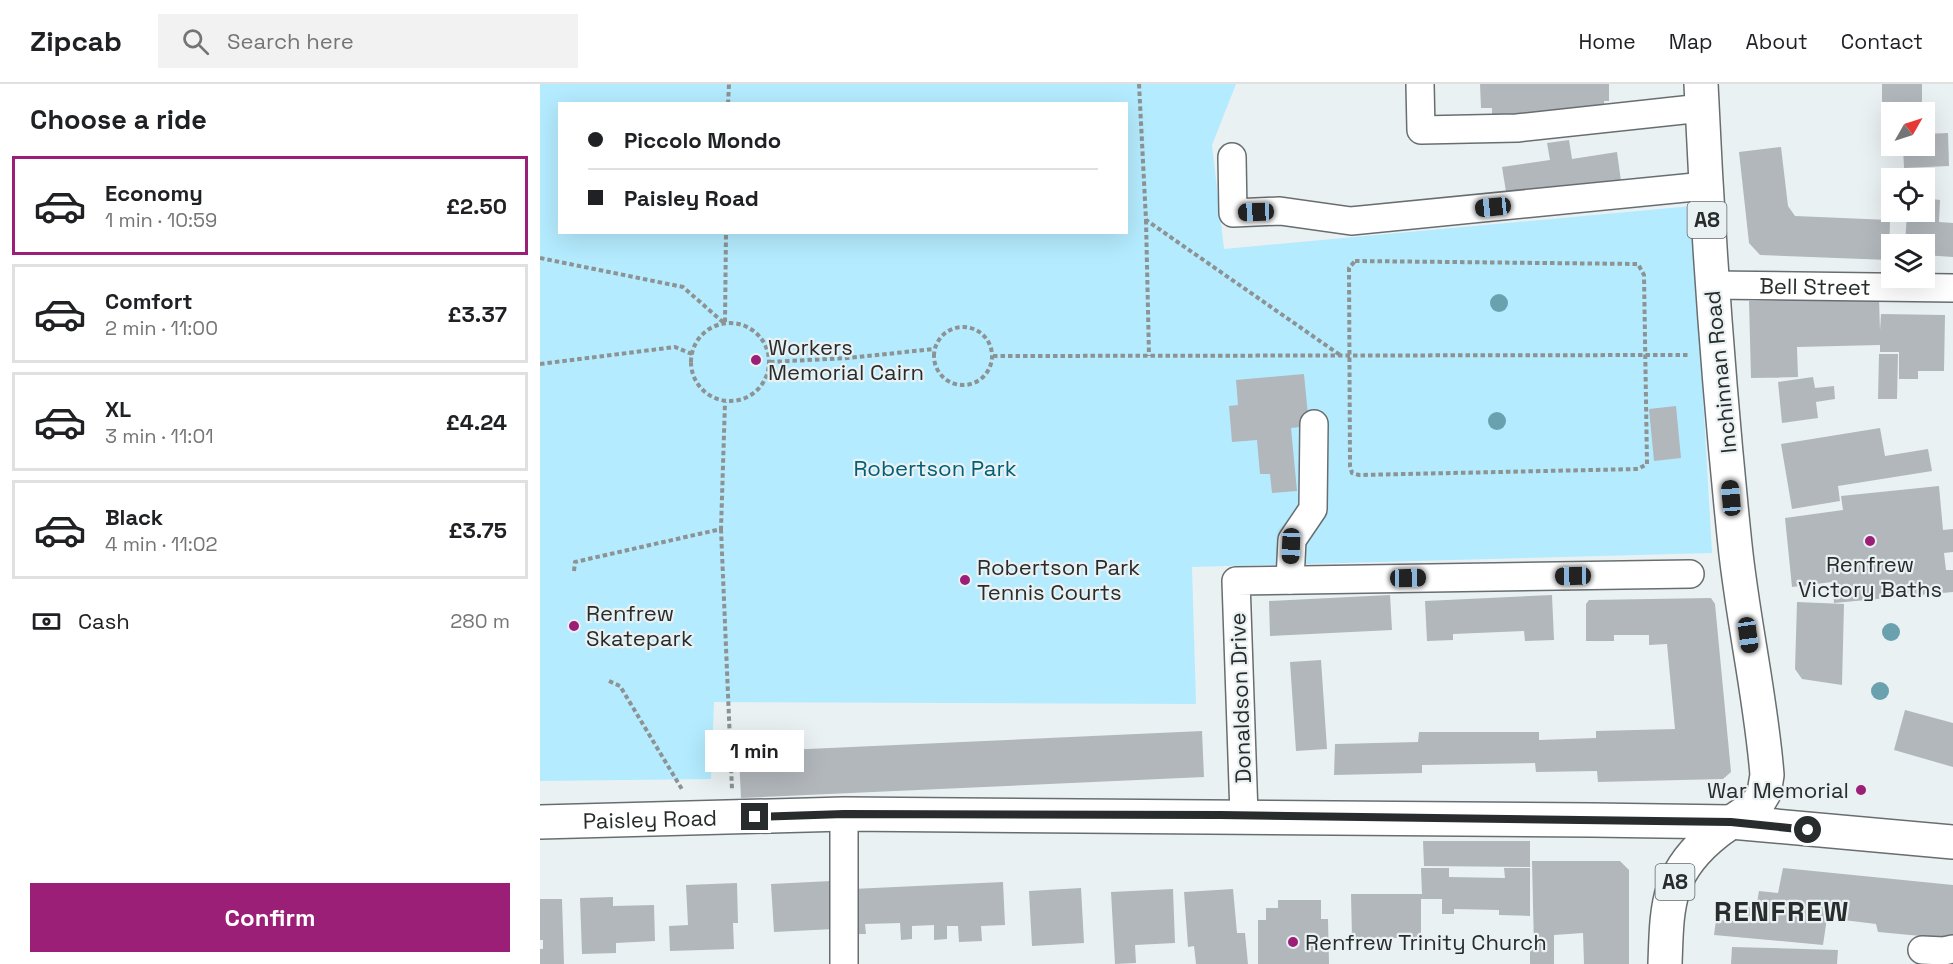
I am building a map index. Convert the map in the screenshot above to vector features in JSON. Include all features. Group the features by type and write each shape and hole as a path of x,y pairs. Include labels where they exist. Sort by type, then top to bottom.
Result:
{"main road":[{"name":"Inchinnan Road","path":"1701,96 1711,285 1720,355 1735,546 1767,775 1764,793 1758,802 1731,822"},
{"name":"Paisley Road","path":"540,822 844,814 1244,815 1731,822 1953,842"},
{"name":"A8","path":"1665,964 1666,914 1672,887 1692,856 1731,822"}],"street":[{"path":"1420,84 1421,130 1517,128 1701,96"},
{"path":"1232,157 1233,213 1280,211 1351,221 1705,186"},
{"name":"Bell Street","path":"1711,285 1953,288"},
{"path":"1314,424 1313,509 1292,540 1290,580 1690,574"},
{"name":"Donaldson Drive","path":"1244,815 1236,581 1290,580"},
{"path":"844,814 844,964"},
{"path":"1922,950 1944,951 1953,948"}],"path":[{"path":"728,102 729,84"},
{"path":"1139,84 1146,220 1149,356"},
{"path":"1146,220 1340,356"},
{"path":"724,323 726,234"},
{"path":"540,258 683,287 724,323"},
{"path":"1358,261 1638,264 1644,275 1647,355 1648,458 1641,469 1359,475 1353,473 1350,466 1349,268 1351,263 1358,261"},
{"path":"724,323 738,324 761,337 768,349 770,362 768,375 761,387 751,396 739,401 725,402 713,398 702,390 691,367 692,354 704,333 724,323"},
{"path":"962,327 971,328 987,338 993,356 987,375 979,381 960,386 942,377 936,369 934,349 944,333 962,327"},
{"path":"540,364 675,346 692,354"},
{"path":"770,362 849,358 934,349"},
{"path":"993,356 1720,355"},
{"path":"725,402 721,529 733,817"},
{"path":"574,571 575,562 721,529"},
{"path":"609,681 620,687 700,818"}],"green space":[{"name":"Robertson Park","path":"540,84 1236,84 1212,145 1224,249 1692,206 1712,553 1192,567 1196,704 714,702 711,779 540,781"}],"building":[{"path":"1480,84 1609,84 1609,101 1604,101 1605,110 1492,115 1492,108 1481,108"},
{"path":"1882,84 1922,84 1922,102 1882,102"},
{"path":"1948,133 1949,166 1904,168 1903,156 1935,156 1935,134"},
{"path":"1569,140 1572,159 1617,152 1621,181 1507,198 1502,167 1550,160 1547,143"},
{"path":"1781,147 1788,206 1795,216 1881,220 1881,222 1890,222 1890,234 1881,234 1881,260 1760,255 1749,243 1739,152"},
{"path":"1935,199 1940,200 1939,222 1953,223 1953,257 1935,256 1935,234 1906,234 1906,222 1935,222"},
{"path":"1879,298 1880,331 1881,314 1945,315 1944,371 1918,371 1918,379 1899,379 1899,352 1880,352 1880,345 1797,347 1798,377 1751,378 1749,301"},
{"path":"1879,354 1898,354 1897,399 1878,399"},
{"path":"1304,374 1309,426 1291,428 1297,491 1272,493 1270,474 1260,474 1257,440 1232,442 1229,406 1238,405 1236,380"},
{"path":"1813,377 1815,388 1834,386 1835,399 1816,402 1818,418 1782,423 1778,382"},
{"path":"1676,406 1681,458 1654,461 1649,409"},
{"path":"1880,428 1885,456 1928,449 1932,471 1838,486 1840,501 1792,509 1781,444"},
{"name":"Renfrew Victory Baths","path":"1939,486 1943,530 1953,529 1953,552 1944,553 1946,570 1953,570 1953,592 1834,603 1832,582 1792,587 1785,518 1843,510 1841,496"},
{"path":"1390,595 1392,630 1270,636 1269,601"},
{"path":"1552,595 1554,640 1525,641 1524,631 1453,634 1453,640 1427,641 1425,601"},
{"path":"1711,598 1715,604 1731,772 1723,779 1598,782 1597,771 1536,772 1535,763 1422,765 1422,773 1334,775 1335,744 1418,742 1419,732 1539,732 1539,740 1596,738 1596,731 1675,729 1667,644 1649,645 1649,635 1614,635 1614,641 1586,641 1586,604 1589,600"},
{"path":"1797,602 1844,604 1842,685 1802,679 1795,669"},
{"path":"1321,660 1327,749 1296,751 1290,662"},
{"path":"1905,710 1953,723 1953,767 1894,750"},
{"path":"1202,731 1204,777 741,798 738,735 784,733 785,750"},
{"path":"1423,841 1530,841 1530,867 1424,866"},
{"path":"1532,861 1620,861 1629,870 1629,964 1584,964 1583,933 1554,935 1554,964 1530,964 1530,948 1534,948"},
{"path":"1421,868 1449,868 1449,877 1505,878 1504,868 1530,868 1530,916 1499,915 1499,910 1454,909 1454,914 1442,914 1442,899 1421,899 1421,938 1352,938 1351,894 1422,894"},
{"path":"1783,868 1953,885 1953,939 1878,932 1876,924 1827,918 1823,945 1714,935 1716,920 1735,921 1737,906 1756,908 1759,891 1778,893"},
{"path":"831,881 834,929 774,932 771,884"},
{"path":"1003,882 1005,925 981,926 982,941 959,942 958,926 947,926 947,939 934,940 934,925 912,926 912,939 901,940 900,923 865,924 866,934 854,934 852,889"},
{"path":"737,883 738,923 733,923 734,949 670,951 669,926 688,925 686,885"},
{"path":"1081,888 1084,943 1032,946 1029,891"},
{"path":"1173,889 1175,943 1135,945 1136,963 1115,964 1111,892"},
{"path":"1233,889 1237,933 1245,933 1248,964 1196,964 1194,946 1188,947 1184,892"},
{"path":"613,897 613,906 654,905 655,941 616,943 616,953 582,954 580,898"},
{"path":"540,899 562,899 564,964 540,964 540,949 543,949 543,940 540,940"},
{"name":"Renfrew Trinity Church","path":"1278,900 1321,900 1321,919 1328,919 1329,964 1258,964 1258,920 1266,920 1266,908 1278,908"},
{"path":"1732,947 1838,950 1837,964 1731,964"}],"place":[{"name":"Workers Memorial Cairn","path":"756,360"},
{"name":"Renfrew Victory Baths","path":"1870,541"},
{"name":"Robertson Park Tennis Courts","path":"965,580"},
{"name":"Renfrew Skatepark","path":"574,626"},
{"name":"War Memorial","path":"1861,790"},
{"name":"Renfrew Trinity Church","path":"1293,942"}],"district":[{"name":"RENFREW","path":"1782,911"}],"route":[{"path":"755,817 844,814 1244,815 1731,822 1808,830"}]}
